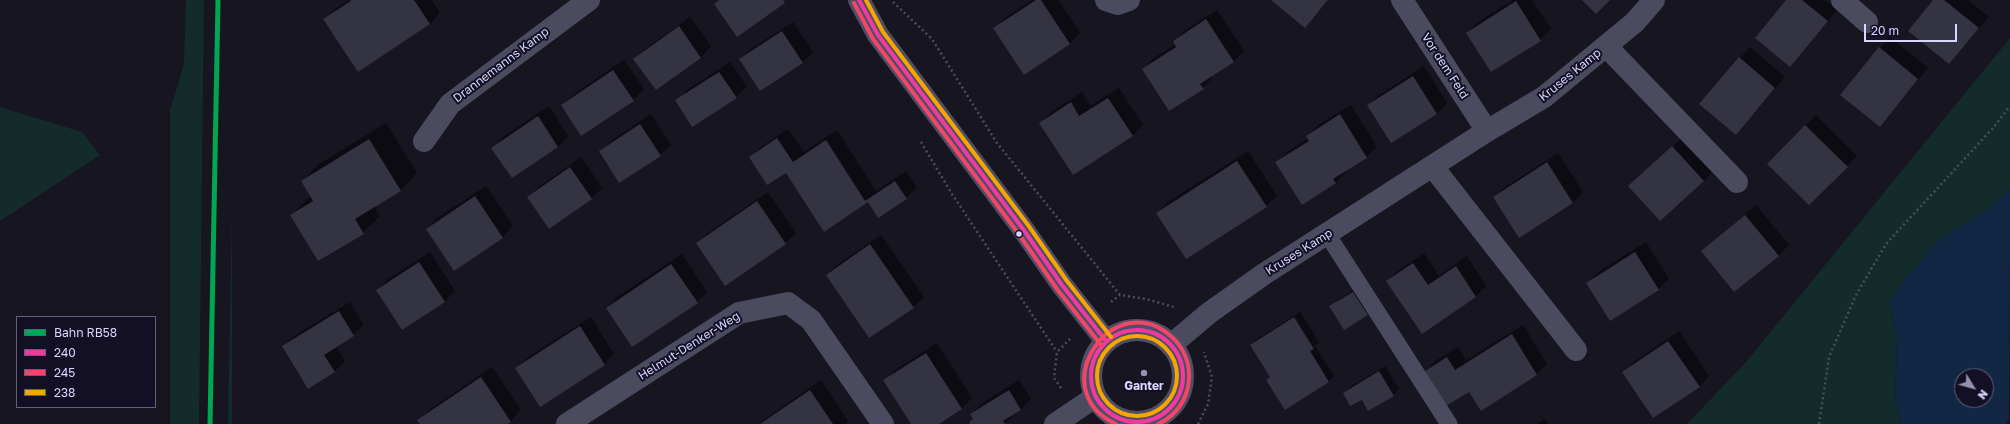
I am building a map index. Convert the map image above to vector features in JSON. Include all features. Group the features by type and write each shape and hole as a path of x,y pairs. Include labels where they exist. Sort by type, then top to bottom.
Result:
{"street":[{"name":"Drannemanns Kamp","path":"424,140 450,104 589,0"},
{"path":"859,0 878,34 1023,229 1062,285 1106,341"},
{"path":"1106,0 1118,4 1129,0"},
{"name":"Vor dem Feld","path":"1402,0 1487,131"},
{"name":"Kruses Kamp","path":"1171,345 1209,313 1245,287 1487,131 1544,97 1635,22 1654,0"},
{"path":"1842,0 1868,22"},
{"name":"Kruses Kamp","path":"1606,46 1737,182"},
{"path":"1433,167 1576,350"},
{"name":"Helmut-Denker-Weg","path":"567,424 739,313 788,303 811,320 884,424"},
{"path":"1128,330 1137,330 1146,331 1160,336 1171,345 1178,355 1183,370 1180,393 1170,409 1152,422 1138,423 1126,422 1116,418 1100,406 1095,397 1091,384 1090,371 1094,357 1106,341 1128,330"},
{"path":"1055,424 1095,397"}],"lane":[{"path":"1327,234 1449,424"}],"path":[{"path":"891,0 932,39 997,143 1120,295"},
{"path":"1819,424 1830,357 1859,289 1886,244 1993,128 2010,106"},
{"path":"920,140 952,194 1057,352"}],"green space":[{"path":"186,0 204,0 199,424 170,424 170,110 184,64"},
{"path":"2010,38 2010,190 1986,211 1940,239 1890,303 1897,338 1895,405 1901,424 1687,424 1746,362"},
{"path":"0,107 82,132 100,155 0,221"},
{"path":"232,207 232,424 228,424"}],"water":[{"path":"2010,190 2009,419 2006,424 1901,424 1895,405 1897,338 1890,303 1902,283 1940,239 1986,211"}],"building":[{"path":"350,0 414,0 430,24 358,72 323,19 351,1"},
{"path":"719,0 783,0 785,3 737,37 714,4"},
{"path":"1036,0 1041,0 1070,44 1024,75 993,28"},
{"path":"1271,0 1328,0 1305,28"},
{"path":"1582,0 1610,0 1596,14"},
{"path":"1786,0 1802,0 1828,21 1790,67 1755,38"},
{"path":"1933,0 1944,0 1979,28 1949,64 1908,31"},
{"path":"1516,1 1541,41 1491,72 1466,33"},
{"path":"1206,19 1234,62 1200,84 1204,89 1169,111 1142,69 1176,47 1173,41"},
{"path":"679,26 701,58 656,90 633,59"},
{"path":"782,31 803,63 760,91 739,59"},
{"path":"1879,47 1918,79 1880,127 1840,95"},
{"path":"1739,57 1775,88 1736,135 1699,104"},
{"path":"613,70 634,101 581,136 561,105"},
{"path":"719,72 737,98 692,127 675,100"},
{"path":"1413,76 1437,114 1391,143 1367,105"},
{"path":"1108,98 1133,136 1073,175 1039,123 1071,102 1079,116"},
{"path":"1340,114 1367,158 1333,179 1336,183 1302,205 1275,162 1309,141 1306,136"},
{"path":"538,116 558,147 512,178 491,148"},
{"path":"640,124 661,156 619,183 599,151"},
{"path":"1805,125 1848,167 1809,205 1767,164"},
{"path":"777,138 793,162 826,140 865,201 895,181 907,199 878,218 868,202 824,232 786,173 767,185 749,157"},
{"path":"369,139 401,191 355,219 364,234 318,261 290,215 313,201 301,181"},
{"path":"1672,146 1704,181 1660,221 1628,186"},
{"path":"1237,161 1267,207 1186,259 1156,213"},
{"path":"1547,162 1573,203 1519,238 1493,197"},
{"path":"570,167 592,199 549,229 527,197"},
{"path":"475,196 503,238 454,271 426,229"},
{"path":"757,201 786,244 725,286 696,243"},
{"path":"1745,215 1779,256 1734,292 1701,251"},
{"path":"870,244 914,308 869,338 826,275"},
{"path":"1635,252 1659,290 1610,321 1586,283"},
{"path":"419,262 445,302 402,330 376,290"},
{"path":"1413,263 1428,285 1456,266 1476,297 1422,334 1386,281"},
{"path":"671,264 698,303 632,347 606,308"},
{"path":"1353,292 1368,315 1344,330 1329,306"},
{"path":"339,311 354,336 324,355 335,372 308,389 282,346"},
{"path":"1294,317 1314,349 1310,351 1329,382 1285,410 1266,380 1270,377 1250,345"},
{"path":"580,326 605,365 540,407 515,368"},
{"path":"1512,334 1537,375 1481,411 1469,392 1446,406 1425,371 1447,357 1455,370"},
{"path":"1668,341 1700,387 1653,418 1622,372"},
{"path":"926,353 962,409 939,424 911,424 883,380"},
{"path":"1379,371 1394,396 1368,411 1362,400 1350,406 1343,393"},
{"path":"481,377 511,422 508,424 420,424 417,420"},
{"path":"810,390 833,424 760,424 779,411"},
{"path":"1009,390 1021,410 1003,421 1005,424 970,424 969,422 973,419 970,414"}],"rail line":[{"name":"RB58","path":"210,424 218,0"}],"transit line":[{"name":"240","path":"859,0 878,35 1023,229 1062,285 1106,341"},
{"name":"238","path":"866,0 883,32 1028,225 1067,281 1111,337"},
{"name":"245","path":"854,3 873,39 1018,233 1057,289 1101,345"},
{"name":"245","path":"1116,424 1095,408 1085,388 1086,367 1095,347 1110,332 1129,323 1151,324 1173,338 1186,357 1189,373 1186,393 1180,406 1175,412 1158,424"},
{"name":"240","path":"1137,330 1155,333 1170,343 1180,358 1183,376 1180,394 1170,409 1155,419 1137,422 1119,419 1104,409 1094,394 1091,376 1094,358 1104,343 1119,333 1137,330"},
{"name":"238","path":"1129,336 1145,336 1159,342 1171,354 1177,368 1177,376 1177,384 1171,398 1159,410 1145,416 1129,416 1115,410 1103,398 1097,384 1097,368 1103,354 1115,342 1129,336"}],"place":[{"name":"Ganter","path":"1144,373"}]}
